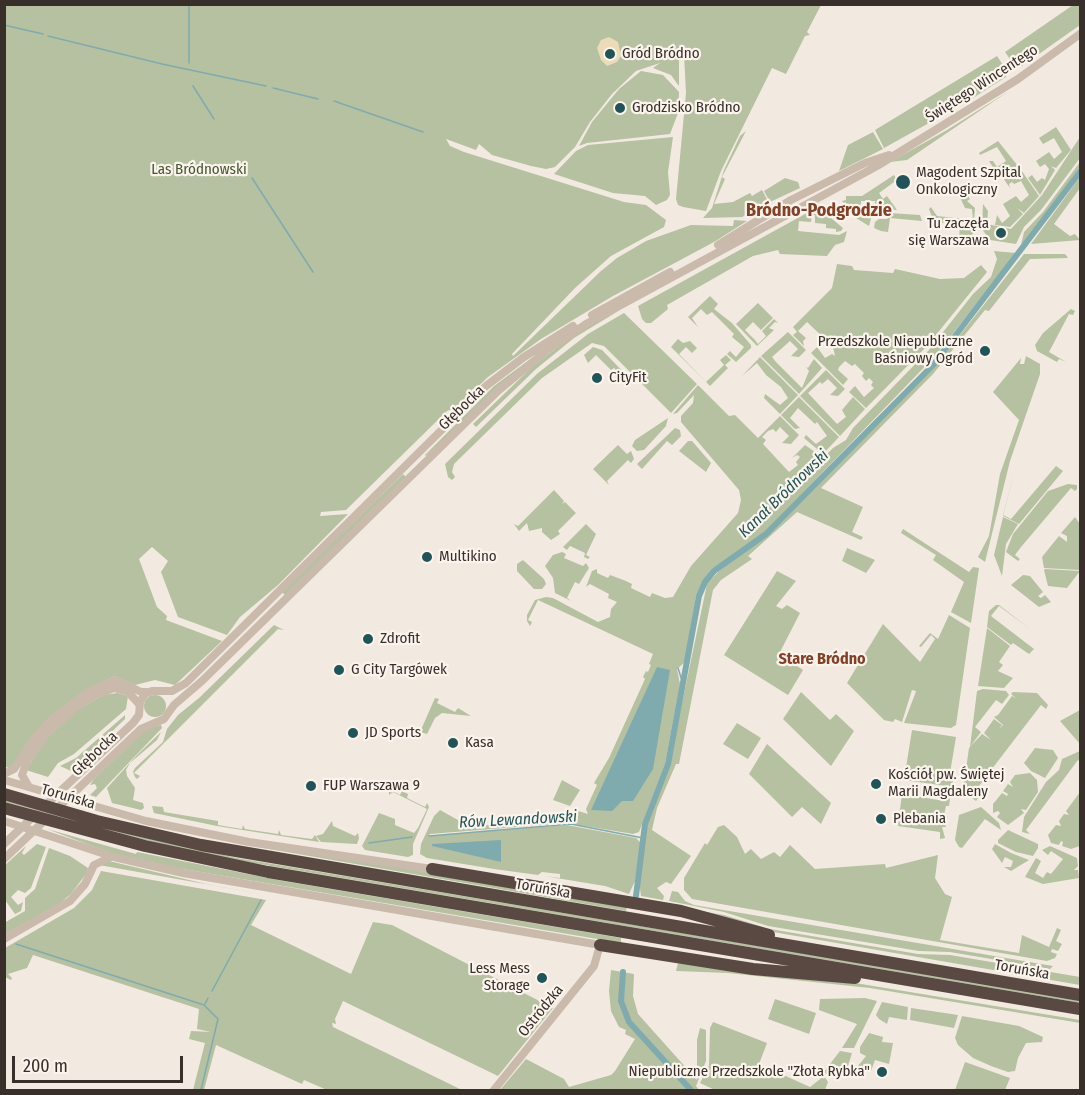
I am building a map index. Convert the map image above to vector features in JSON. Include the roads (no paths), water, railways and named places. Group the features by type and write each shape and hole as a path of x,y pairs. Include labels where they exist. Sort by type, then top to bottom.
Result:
{"highway":[{"name":"Toruńska","path":"4,794 97,821 201,845 1080,995"},
{"name":"Toruńska","path":"4,808 94,834 198,858 1080,1008"},
{"path":"432,869 695,914 846,955"},
{"path":"600,945 753,969 934,984"}],"street":[{"name":"Świętego Wincentego","path":"824,189 865,163 896,152 1018,79 1080,34"},
{"name":"Głębocka","path":"4,844 134,722 147,692 177,689 195,674 500,374 534,350 616,300 718,245 791,200 824,189"},
{"name":"Głębocka","path":"4,859 141,729 154,722 162,721 498,391 539,356 586,324 824,189"},
{"path":"4,774 14,769 34,739 52,719 89,691 116,680 141,692 147,692"},
{"path":"31,789 23,779 23,767 47,733 69,712 95,695 114,688 128,692 146,719 154,722"},
{"path":"158,692 167,700 169,712"},
{"name":"Toruńska","path":"4,780 146,821 249,842 432,869"},
{"path":"4,821 114,857 225,881 600,945"},
{"path":"81,847 89,854 93,867"},
{"path":"4,939 70,901 85,884 93,867 102,859 114,857"},
{"name":"Ostródzka","path":"494,1090 594,966 600,945"}],"water":[{"path":"657,667 670,670 653,769 633,801 622,801 612,811 591,810"},
{"path":"501,840 501,862 432,846 432,844"}],"waterway":[{"path":"189,4 189,63"},
{"path":"4,25 43,34"},
{"path":"48,36 162,64 266,86"},
{"path":"193,86 214,119"},
{"path":"273,88 318,99"},
{"path":"334,101 423,132"},
{"name":"Kanał Bródnowski","path":"636,896 645,824 668,764 699,596 705,582 714,571 766,534 933,365 1080,172"},
{"path":"252,178 313,272"},
{"name":"Kanał Bródnowski","path":"678,668 683,684"},
{"name":"Rów Lewandowski","path":"429,836 571,824 643,838"},
{"name":"Rów Lewandowski","path":"369,843 412,837"},
{"name":"Rów Lewandowski","path":"212,991 261,900"},
{"name":"Rów Lewandowski","path":"16,944 204,1005 218,1019 201,1090"},
{"name":"Kanał Bródnowski","path":"623,972 621,1001 629,1022 691,1090"},
{"name":"Rów Lewandowski","path":"205,1004 208,998"}],"place":[{"name":"Gród Bródno","path":"610,54"},
{"name":"Grodzisko Bródno","path":"620,108"},
{"name":"Magodent Szpital Onkologiczny","path":"903,182"},
{"name":"Tu zaczęła się Warszawa","path":"1001,233"},
{"name":"Przedszkole Niepubliczne Baśniowy Ogród","path":"985,351"},
{"name":"CityFit","path":"597,378"},
{"name":"Multikino","path":"427,557"},
{"name":"Zdrofit","path":"368,639"},
{"name":"G City Targówek","path":"339,670"},
{"name":"JD Sports","path":"353,733"},
{"name":"Kasa","path":"453,743"},
{"name":"Kościół pw. Świętej Marii Magdaleny","path":"876,784"},
{"name":"FUP Warszawa 9","path":"311,786"},
{"name":"Plebania","path":"881,819"},
{"name":"Less Mess Storage","path":"542,978"},
{"name":"Niepubliczne Przedszkole \"Złota Rybka\"","path":"882,1072"}],"district":[{"name":"Bródno-Podgrodzie","path":"819,211"},
{"name":"Stare Bródno","path":"822,660"}],"park label":[{"name":"Las Bródnowski","path":"199,170"}]}
